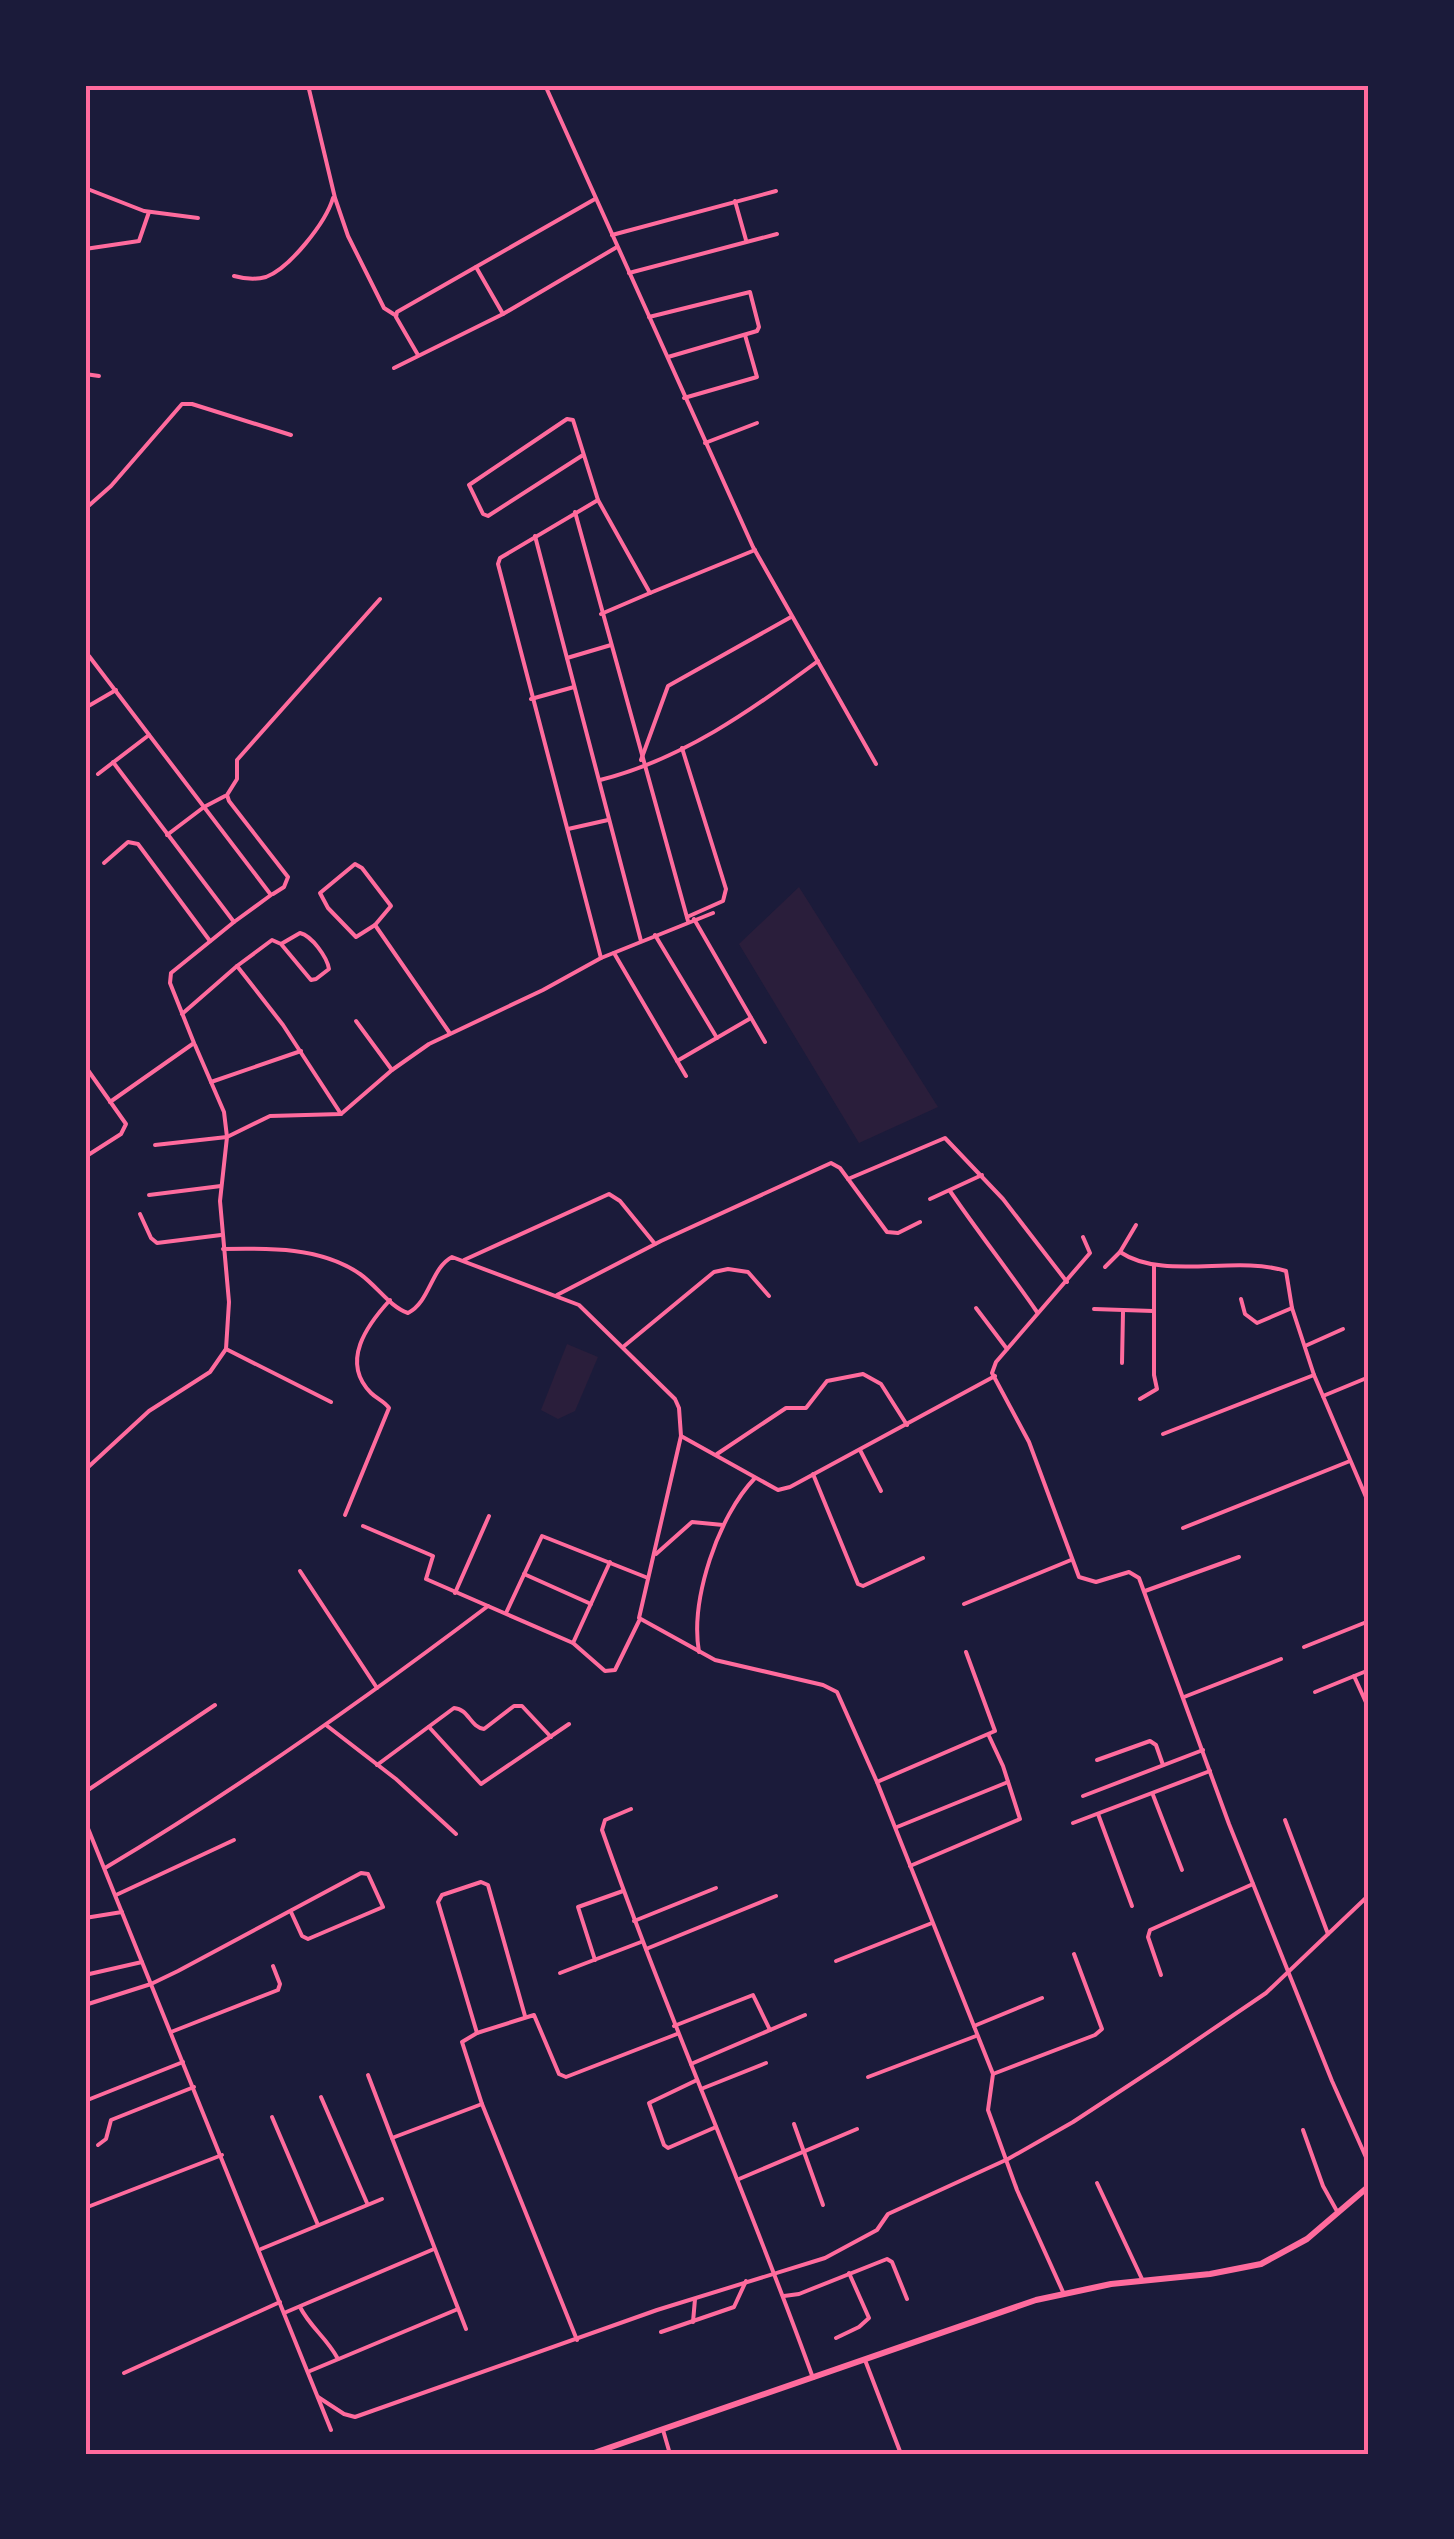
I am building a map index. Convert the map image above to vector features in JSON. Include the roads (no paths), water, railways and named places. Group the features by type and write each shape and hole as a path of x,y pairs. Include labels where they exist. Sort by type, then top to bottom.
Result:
{"main road":[{"path":"591,2454 1063,2292 1261,2264 1298,2246 1369,2186"}],"street":[{"path":"85,92 87,85"},
{"path":"308,85 348,236 384,308 395,316 418,354"},
{"path":"545,85 755,550 876,764"},
{"path":"85,188 148,212 198,218"},
{"path":"612,235 776,191"},
{"path":"234,276 261,279 274,273 320,225 334,193"},
{"path":"395,316 596,199"},
{"path":"735,201 747,242"},
{"path":"85,249 139,241 148,212"},
{"path":"629,273 777,234"},
{"path":"394,368 503,314 617,247"},
{"path":"476,267 503,314"},
{"path":"648,317 749,290 757,331 666,357"},
{"path":"684,398 756,377 745,334"},
{"path":"85,374 99,376"},
{"path":"85,509 111,486 182,404 291,435"},
{"path":"582,455 488,516 483,514 469,487 470,482 566,419 573,420 598,500 650,593"},
{"path":"705,443 758,422"},
{"path":"598,500 500,558 498,564 530,699 601,958"},
{"path":"575,512 642,764 690,919 765,1042"},
{"path":"535,536 641,941"},
{"path":"601,614 755,550"},
{"path":"167,835 204,807 228,795 237,780 235,766 241,755 380,599"},
{"path":"642,764 672,683 793,616"},
{"path":"566,658 611,645"},
{"path":"90,656 271,896"},
{"path":"598,781 682,748 744,713 818,661"},
{"path":"530,699 574,688"},
{"path":"85,708 116,690"},
{"path":"98,774 149,735"},
{"path":"155,1145 227,1137 270,1116 341,1114 392,1070 450,1034 722,901 726,889 682,748"},
{"path":"114,762 234,922"},
{"path":"85,1470 149,1410 210,1372 226,1349 229,1302 221,1235 227,1137 224,1112 170,983 171,973 284,887 288,877 228,795"},
{"path":"566,830 608,820"},
{"path":"104,863 128,842 138,844 210,941"},
{"path":"354,864 362,868 391,904 389,912 375,925 352,936 320,896 321,890 354,864"},
{"path":"690,919 712,913"},
{"path":"375,925 450,1034"},
{"path":"182,1014 272,940 282,944 310,980 316,980 329,968 307,934 300,933 282,944"},
{"path":"655,935 717,1038"},
{"path":"614,953 686,1076"},
{"path":"237,966 341,1114"},
{"path":"677,1061 751,1018"},
{"path":"356,1021 392,1070"},
{"path":"110,1102 194,1043"},
{"path":"211,1082 300,1051"},
{"path":"85,1066 126,1128 85,1157"},
{"path":"848,1179 942,1138 949,1140 982,1175 1067,1282"},
{"path":"557,1296 655,1244 830,1164 839,1166 887,1232 898,1233 920,1222"},
{"path":"930,1198 982,1175"},
{"path":"149,1195 221,1186"},
{"path":"950,1190 1038,1314"},
{"path":"464,1260 609,1194 620,1201 655,1244"},
{"path":"140,1214 151,1238 158,1243 221,1235"},
{"path":"1105,1268 1136,1225"},
{"path":"1082,1237 1091,1252 993,1367 995,1376 1029,1442 1071,1560 1082,1580 1096,1582 1132,1572 1140,1578 1253,1884 1369,2164"},
{"path":"223,1249 278,1249 324,1258 364,1276 402,1312 412,1313 444,1261 452,1257 464,1260 579,1306 680,1408 681,1436 656,1554 639,1610 640,1620 612,1672 601,1669 573,1643 426,1580 432,1555 363,1526"},
{"path":"1120,1252 1154,1265 1250,1264 1283,1269 1289,1276 1292,1308 1314,1375 1369,1504"},
{"path":"1140,1398 1157,1389 1152,1311 1154,1265"},
{"path":"622,1347 714,1272 748,1272 769,1296"},
{"path":"1241,1298 1246,1314 1255,1322 1292,1308"},
{"path":"345,1515 389,1408 365,1384 358,1351 364,1331 390,1300"},
{"path":"976,1308 1008,1349"},
{"path":"1094,1309 1152,1311"},
{"path":"1122,1363 1123,1312"},
{"path":"1305,1346 1343,1329"},
{"path":"226,1349 331,1402"},
{"path":"715,1455 786,1408 806,1408 825,1382 862,1374 881,1384 907,1425"},
{"path":"1163,1434 1314,1375"},
{"path":"681,1436 781,1490 995,1376"},
{"path":"1323,1396 1369,1376"},
{"path":"860,1450 881,1491"},
{"path":"1182,1528 1350,1460"},
{"path":"813,1474 858,1584 864,1586 923,1558"},
{"path":"700,1652 697,1614 723,1524 755,1478"},
{"path":"1360,1484 1369,1480"},
{"path":"454,1593 489,1516"},
{"path":"656,1554 692,1522 723,1524"},
{"path":"506,1613 544,1536 648,1578"},
{"path":"1144,1591 1240,1557"},
{"path":"964,1604 1071,1560"},
{"path":"573,1643 610,1562"},
{"path":"300,1572 377,1688"},
{"path":"524,1574 591,1604"},
{"path":"105,1868 326,1725 488,1606"},
{"path":"640,1620 728,1664 834,1690 843,1703 993,2074 988,2110 1063,2292"},
{"path":"1304,1647 1369,1621"},
{"path":"877,1782 988,1736 995,1727 966,1652"},
{"path":"1184,1696 1281,1659"},
{"path":"1315,1692 1369,1670"},
{"path":"1354,1676 1369,1708"},
{"path":"85,1792 215,1705"},
{"path":"376,1764 458,1708 479,1729 486,1729 519,1705 551,1737"},
{"path":"429,1727 481,1784 569,1724"},
{"path":"326,1725 456,1834"},
{"path":"910,1866 1018,1821 1020,1816 1008,1782 988,1736"},
{"path":"1098,1760 1150,1741 1163,1765"},
{"path":"1083,1796 1203,1750"},
{"path":"1073,1824 1210,1771"},
{"path":"895,1828 1008,1782"},
{"path":"1152,1793 1182,1870"},
{"path":"631,1810 605,1820 602,1826 644,1950 739,2179 814,2378"},
{"path":"1098,1814 1132,1906"},
{"path":"1286,1820 1328,1934"},
{"path":"85,1821 331,2430"},
{"path":"116,1896 234,1840"},
{"path":"85,2005 151,1984 363,1872 368,1874 383,1907 308,1939 302,1936 291,1912"},
{"path":"477,2033 438,1902 442,1895 481,1882 487,1884 525,2016"},
{"path":"1161,1975 1148,1937 1150,1930 1253,1884"},
{"path":"634,1921 716,1888"},
{"path":"595,1960 578,1907 624,1891"},
{"path":"318,2397 355,2417 746,2281 829,2256 878,2229 888,2214 1008,2159 1166,2062 1266,1993 1369,1894"},
{"path":"644,1950 776,1896"},
{"path":"85,1918 122,1912"},
{"path":"836,1961 932,1922"},
{"path":"560,1973 641,1942"},
{"path":"993,2074 1102,2029 1074,1954"},
{"path":"85,1975 142,1962"},
{"path":"171,2032 278,1990 280,1984 273,1966"},
{"path":"674,2026 753,1995 770,2030"},
{"path":"974,2026 1042,1998"},
{"path":"690,2064 806,2015"},
{"path":"576,2340 461,2044 464,2038 477,2033 525,2016 537,2017 559,2074 565,2077 678,2034"},
{"path":"868,2076 978,2035"},
{"path":"85,2100 183,2062"},
{"path":"701,2089 766,2063"},
{"path":"368,2075 466,2329"},
{"path":"698,2080 648,2102 665,2147 716,2127"},
{"path":"98,2145 106,2139 112,2120 194,2088"},
{"path":"321,2097 368,2204"},
{"path":"392,2138 482,2104"},
{"path":"272,2117 318,2225"},
{"path":"794,2124 823,2205"},
{"path":"739,2179 858,2129"},
{"path":"1303,2130 1338,2212"},
{"path":"85,2208 222,2155"},
{"path":"1097,2183 1142,2280"},
{"path":"259,2250 382,2199"},
{"path":"284,2313 434,2249"},
{"path":"784,2296 888,2260 907,2299"},
{"path":"836,2338 868,2319 850,2273"},
{"path":"661,2332 734,2307 746,2281"},
{"path":"693,2322 695,2299"},
{"path":"124,2373 280,2302"},
{"path":"299,2305 306,2318 328,2338 338,2359"},
{"path":"308,2371 458,2309"},
{"path":"865,2360 900,2454"},
{"path":"662,2430 670,2454"}]}
